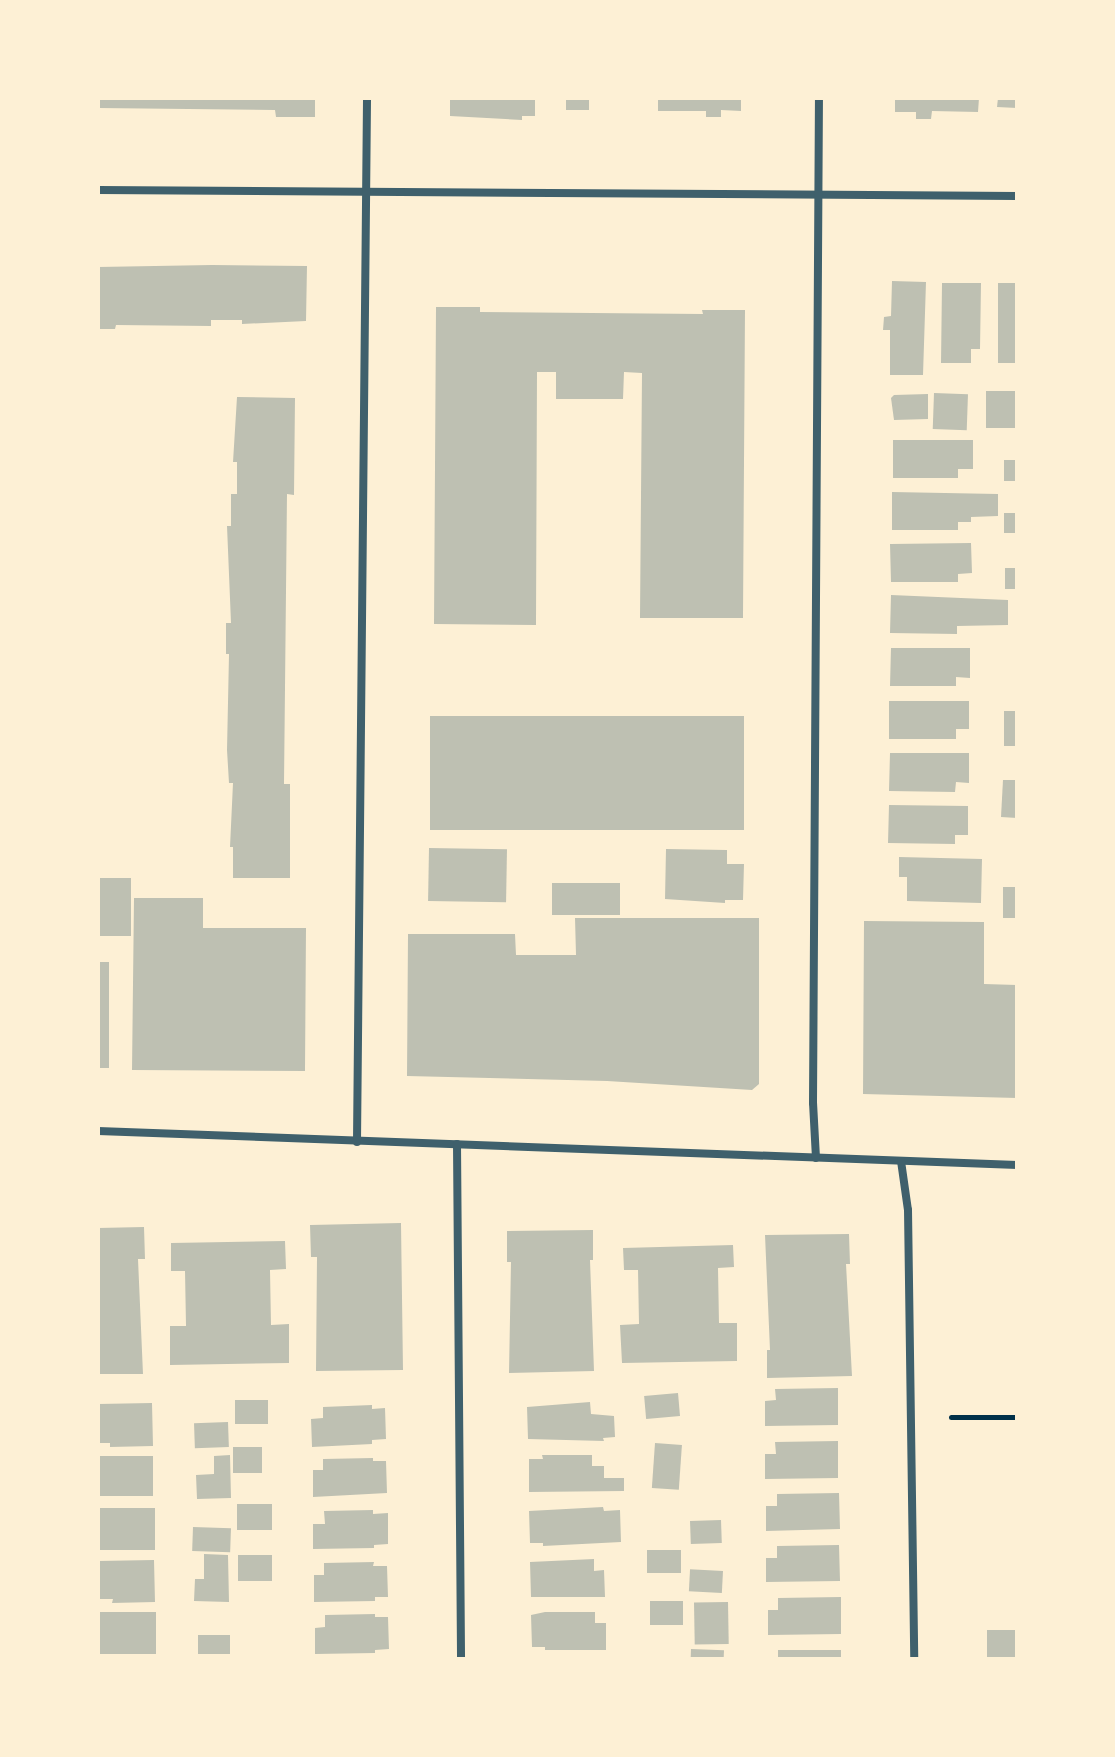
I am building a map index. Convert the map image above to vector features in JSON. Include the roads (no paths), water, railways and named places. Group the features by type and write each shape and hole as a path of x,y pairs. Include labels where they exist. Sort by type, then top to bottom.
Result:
{"street":[{"path":"357,1142 367,98"},
{"path":"816,1158 813,1103 819,98"},
{"path":"98,190 818,192 1017,196"},
{"path":"98,1131 1017,1165"},
{"path":"457,1144 461,1659"},
{"path":"901,1161 908,1210 914,1659"}]}
